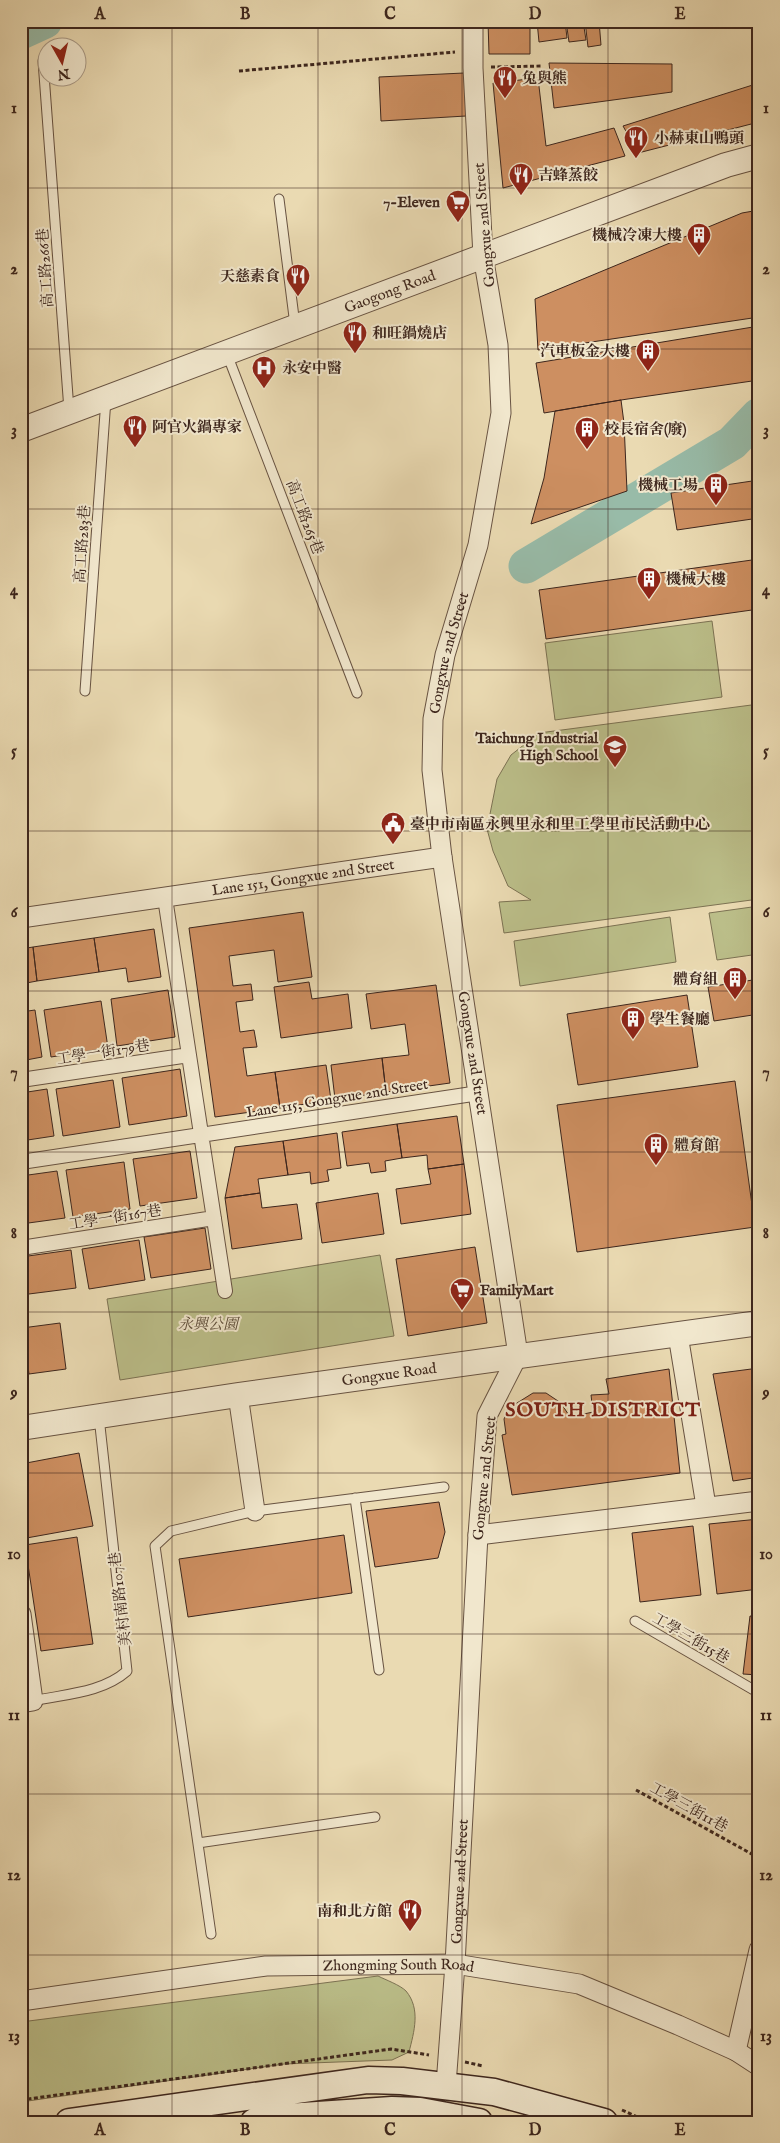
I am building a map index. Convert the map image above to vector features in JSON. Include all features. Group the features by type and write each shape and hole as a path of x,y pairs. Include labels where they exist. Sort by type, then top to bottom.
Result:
{"main road":[{"path":"69,2122 368,2080 402,2081 494,2092 604,2122"},
{"path":"254,2122 288,2117 392,2110 420,2111 479,2122"}],"street":[{"name":"Gongxue 2nd Street","path":"446,2086 455,1964 478,1535 487,1416 518,1355 442,858 432,770 433,719 445,655 478,545 501,413 498,345 484,256 472,21"},
{"name":"Gaogong Road","path":"21,430 726,165 759,156"},
{"name":"Lane 151, Gongxue 2nd Street","path":"21,918 442,858"},
{"path":"165,898 224,1291"},
{"name":"工學一街179巷","path":"21,1080 189,1055"},
{"name":"Lane 115, Gongxue 2nd Street","path":"21,1162 479,1093"},
{"name":"工學一街167巷","path":"21,1248 214,1218"},
{"name":"Gongxue Road","path":"21,1428 518,1355 759,1323"},
{"path":"678,1335 706,1506"},
{"path":"238,1395 255,1511"},
{"path":"478,1535 759,1500"},
{"path":"21,1614 27,1702"},
{"path":"736,2051 759,1950"},
{"name":"Zhongming South Road","path":"21,2001 266,1966 455,1964 579,1984 678,2024 736,2051 759,2066"}],"lane":[{"name":"高工路266巷","path":"44,88 70,413"},
{"path":"279,199 295,326"},
{"name":"高工路265巷","path":"226,352 358,693"},
{"name":"高工路283巷","path":"85,691 106,399"},
{"name":"美村南路107巷","path":"27,1702 97,1688 116,1681 127,1671 99,1416"},
{"path":"211,1934 154,1546 171,1531 255,1511 444,1487"},
{"path":"355,1498 379,1670"},
{"name":"工學三街15巷","path":"635,1620 759,1694"},
{"path":"198,1843 375,1817"}],"path":[{"path":"239,71 473,59 543,66"},
{"name":"工學三街11巷","path":"636,1790 759,1858"}],"green space":[{"path":"712,621 722,697 555,720 545,643"},
{"path":"759,704 759,899 504,933 499,902 531,900 508,886 493,851 487,829 497,779 511,755 539,733"},
{"path":"759,906 759,954 717,960 709,913"},
{"path":"670,917 676,962 520,986 514,941"},
{"name":"永興公園","path":"380,1255 394,1336 120,1380 107,1299"},
{"path":"378,1976 406,1991 414,2005 415,2021 409,2052 392,2060 284,2064 21,2102 21,2022"}],"building":[{"path":"488,21 530,21 530,54 489,54"},
{"path":"537,21 565,21 567,38 539,42"},
{"path":"566,21 583,21 586,40 569,42"},
{"path":"585,21 599,21 601,45 588,47"},
{"path":"549,63 672,64 672,92 554,108"},
{"path":"464,73 466,116 381,121 379,77"},
{"path":"538,78 546,146 614,128 625,156 503,188 493,83"},
{"path":"759,83 759,122 638,153 623,126"},
{"name":"機械冷凍大樓","path":"759,210 759,317 538,350 535,299 742,213"},
{"name":"汽車板金大樓","path":"759,326 759,380 544,413 536,363"},
{"name":"校長宿舍(廢)","path":"621,400 627,491 531,524 544,478 555,411"},
{"name":"機械工場","path":"759,480 759,518 677,530 671,493"},
{"name":"機械大樓","path":"759,559 759,609 546,639 539,590"},
{"path":"303,912 312,977 278,982 274,950 229,956 233,986 251,984 253,1000 236,1002 240,1032 254,1030 257,1047 243,1048 247,1076 275,1072 280,1108 215,1117 189,928"},
{"path":"154,929 161,977 128,982 126,968 99,972 94,938"},
{"path":"94,938 99,972 37,981 33,947"},
{"path":"33,947 37,981 21,984 21,949"},
{"name":"體育組","path":"759,979 759,1014 714,1021 708,987"},
{"path":"309,982 312,999 348,994 352,1028 281,1038 274,987"},
{"path":"436,985 450,1083 386,1092 382,1058 409,1055 405,1024 371,1029 366,994"},
{"path":"168,990 175,1037 117,1046 111,999"},
{"name":"學生餐廳","path":"687,995 698,1067 578,1085 567,1014"},
{"path":"101,1001 108,1048 51,1057 44,1010"},
{"path":"35,1010 42,1057 21,1061 21,1012"},
{"path":"382,1058 386,1092 335,1099 331,1065"},
{"path":"326,1065 331,1100 280,1108 275,1072"},
{"path":"180,1069 187,1116 129,1125 122,1078"},
{"path":"113,1080 120,1127 63,1136 56,1089"},
{"name":"體育館","path":"735,1081 755,1227 577,1252 557,1105"},
{"path":"47,1089 54,1136 21,1141 21,1093"},
{"path":"457,1116 464,1164 428,1169 427,1155 402,1158 397,1124"},
{"path":"397,1124 402,1158 385,1161 386,1171 371,1173 369,1163 347,1166 342,1132"},
{"path":"337,1133 341,1168 327,1170 329,1181 311,1184 310,1172 288,1175 283,1141"},
{"path":"283,1141 288,1175 258,1179 260,1193 225,1198 235,1147"},
{"path":"190,1151 197,1198 140,1206 133,1159"},
{"path":"124,1162 130,1209 73,1217 66,1170"},
{"path":"464,1164 471,1214 401,1224 396,1189 431,1184 428,1169"},
{"path":"57,1171 65,1218 21,1224 21,1176"},
{"path":"260,1193 262,1208 297,1204 302,1239 232,1249 225,1198"},
{"path":"378,1193 384,1234 322,1243 316,1203"},
{"path":"205,1228 211,1269 151,1278 144,1237"},
{"path":"139,1240 145,1280 89,1289 82,1249"},
{"path":"475,1247 487,1323 408,1336 396,1259"},
{"path":"71,1250 76,1288 21,1295 21,1257"},
{"path":"60,1323 66,1369 29,1374 22,1328"},
{"path":"759,1368 759,1477 733,1481 713,1374"},
{"path":"669,1369 680,1473 512,1495 502,1435 506,1434 504,1419 509,1408 533,1393 546,1393 561,1403 570,1417 593,1412 591,1395 609,1394 606,1379"},
{"path":"79,1453 93,1526 21,1539 21,1464"},
{"path":"439,1502 445,1532 438,1558 375,1567 366,1511"},
{"path":"759,1519 759,1589 717,1594 709,1524"},
{"path":"693,1526 701,1595 640,1602 632,1533"},
{"path":"344,1535 352,1593 188,1617 179,1559"},
{"path":"77,1537 93,1644 41,1651 25,1545"},
{"path":"750,1616 759,1617 759,1675 743,1674"}],"waterway":[{"path":"21,32 45,21"},
{"path":"526,566 732,443 759,415"}],"place":[{"name":"兔與熊","path":"505,99"},
{"name":"小赫東山鴨頭","path":"636,159"},
{"name":"吉蜂蒸餃","path":"521,196"},
{"name":"7-Eleven","path":"458,223"},
{"name":"機械冷凍大樓","path":"699,256"},
{"name":"天慈素食","path":"298,297"},
{"name":"和旺鍋燒店","path":"355,354"},
{"name":"汽車板金大樓","path":"648,372"},
{"name":"永安中醫","path":"264,389"},
{"name":"阿官火鍋專家","path":"135,448"},
{"name":"校長宿舍(廢)","path":"587,450"},
{"name":"機械工場","path":"716,506"},
{"name":"機械大樓","path":"649,600"},
{"name":"Taichung Industrial High School","path":"615,768"},
{"name":"臺中市南區永興里永和里工學里市民活動中心","path":"393,845"},
{"name":"體育組","path":"735,1000"},
{"name":"學生餐廳","path":"633,1040"},
{"name":"體育館","path":"656,1166"},
{"name":"FamilyMart","path":"462,1311"},
{"name":"南和北方館","path":"410,1932"}],"district":[{"name":"SOUTH DISTRICT","path":"603,1409"}]}
